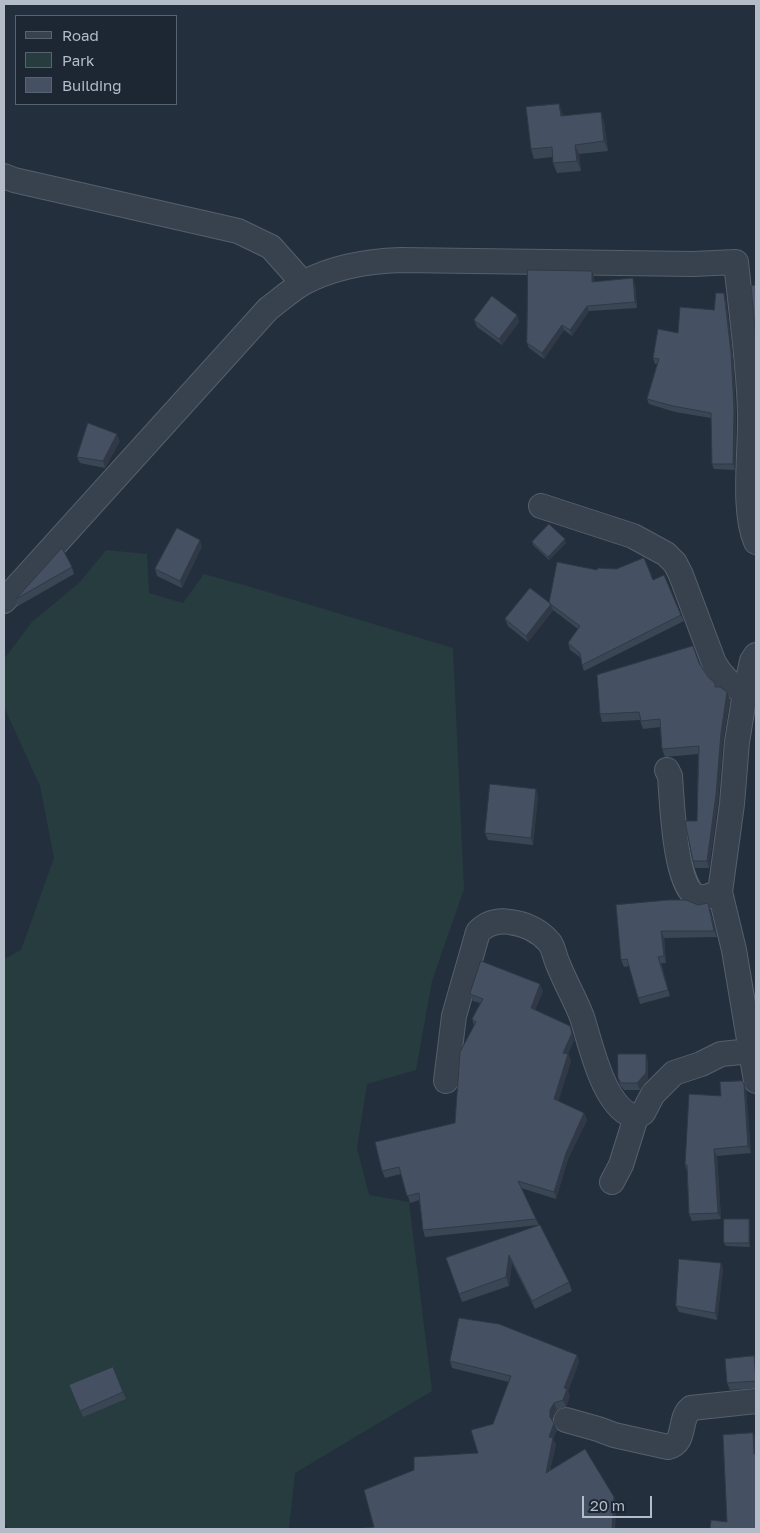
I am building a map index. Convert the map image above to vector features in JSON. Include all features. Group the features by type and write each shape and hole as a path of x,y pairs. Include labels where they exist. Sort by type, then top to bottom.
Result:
{"street":[{"path":"4,176 14,180 238,231 270,247 303,284"},
{"path":"4,601 268,309 303,284 329,272 378,261 693,264 736,262 750,413 749,510 752,532 756,542"},
{"path":"541,506 633,536 666,554 675,563 681,575 714,663 731,685 745,693"},
{"path":"756,655 752,661 745,693 720,892 734,950 756,1081"},
{"path":"667,770 670,776 677,857 684,877 693,894 700,898 720,892"},
{"path":"446,1081 454,1016 478,932 484,926 491,923 505,921 519,923 542,935 551,945 581,1016 594,1060 607,1090 627,1116 636,1118"},
{"path":"612,1182 621,1165 636,1118 642,1113 663,1083 674,1073 701,1064 721,1054 751,1051"},
{"path":"566,1420 614,1435 668,1447 676,1444 679,1440 684,1416 691,1408 756,1401"}],"green space":[{"path":"106,550 147,554 149,593 183,603 204,574 453,648 464,889 432,981 416,1070 367,1084 357,1148 369,1195 409,1202 432,1391 295,1473 289,1529 10,1529 4,1524 4,959 21,950 54,858 40,786 4,707 4,659 32,622 80,582"}],"building":[{"path":"559,104 561,116 601,112 604,141 575,145 577,161 553,163 552,147 531,149 526,107"},
{"path":"528,270 592,271 592,282 633,278 635,302 587,306 570,330 562,325 542,353 527,343"},
{"path":"756,285 756,338 751,286"},
{"path":"716,293 724,293 731,352 734,409 733,464 712,464 711,413 647,399 659,359 653,358 658,329 678,333 680,307 714,310"},
{"path":"492,296 517,315 499,339 474,320"},
{"path":"88,423 117,434 103,461 77,457"},
{"path":"549,524 565,539 548,557 532,542"},
{"path":"177,528 200,540 180,581 155,569"},
{"path":"62,548 72,567 16,599"},
{"path":"644,558 653,580 664,575 681,615 582,665 580,653 568,643 580,626 549,603 557,562 597,570 598,568 616,569"},
{"path":"530,588 551,604 526,636 505,619"},
{"path":"693,646 699,663 708,677 715,683 715,687 720,687 727,692 707,861 693,861 685,821 697,821 699,746 662,749 660,719 641,721 639,712 600,714 597,675"},
{"path":"490,784 536,789 531,838 485,833"},
{"path":"686,900 698,905 708,903 714,931 661,931 664,956 658,957 668,990 638,998 627,959 621,960 616,905"},
{"path":"481,961 540,984 531,1008 570,1026 572,1033 563,1053 568,1054 554,1099 584,1113 566,1153 554,1192 518,1181 536,1219 423,1230 419,1193 407,1196 399,1167 382,1171 375,1142 455,1123 460,1052 476,1022 472,1019 483,999 470,994"},
{"path":"618,1054 646,1054 646,1073 637,1083 621,1083 618,1078"},
{"path":"742,1081 744,1084 748,1146 714,1149 718,1213 689,1214 687,1165 685,1165 689,1094 721,1096 720,1082"},
{"path":"724,1219 749,1219 749,1243 724,1243"},
{"path":"540,1225 569,1282 532,1301 509,1255 506,1277 459,1294 446,1258"},
{"path":"679,1259 721,1263 715,1313 676,1306"},
{"path":"459,1318 499,1324 577,1355 564,1388 567,1389 563,1400 554,1403 550,1410 550,1417 554,1423 549,1437 553,1438 546,1473 585,1449 614,1497 612,1529 356,1529 374,1527 364,1490 414,1470 414,1457 478,1453 471,1430 493,1424 511,1376 450,1361"},
{"path":"754,1356 756,1381 727,1383 725,1359"},
{"path":"113,1367 123,1392 80,1411 69,1385"},
{"path":"753,1433 754,1454 756,1454 756,1529 710,1529 711,1520 727,1522 723,1435"}]}
